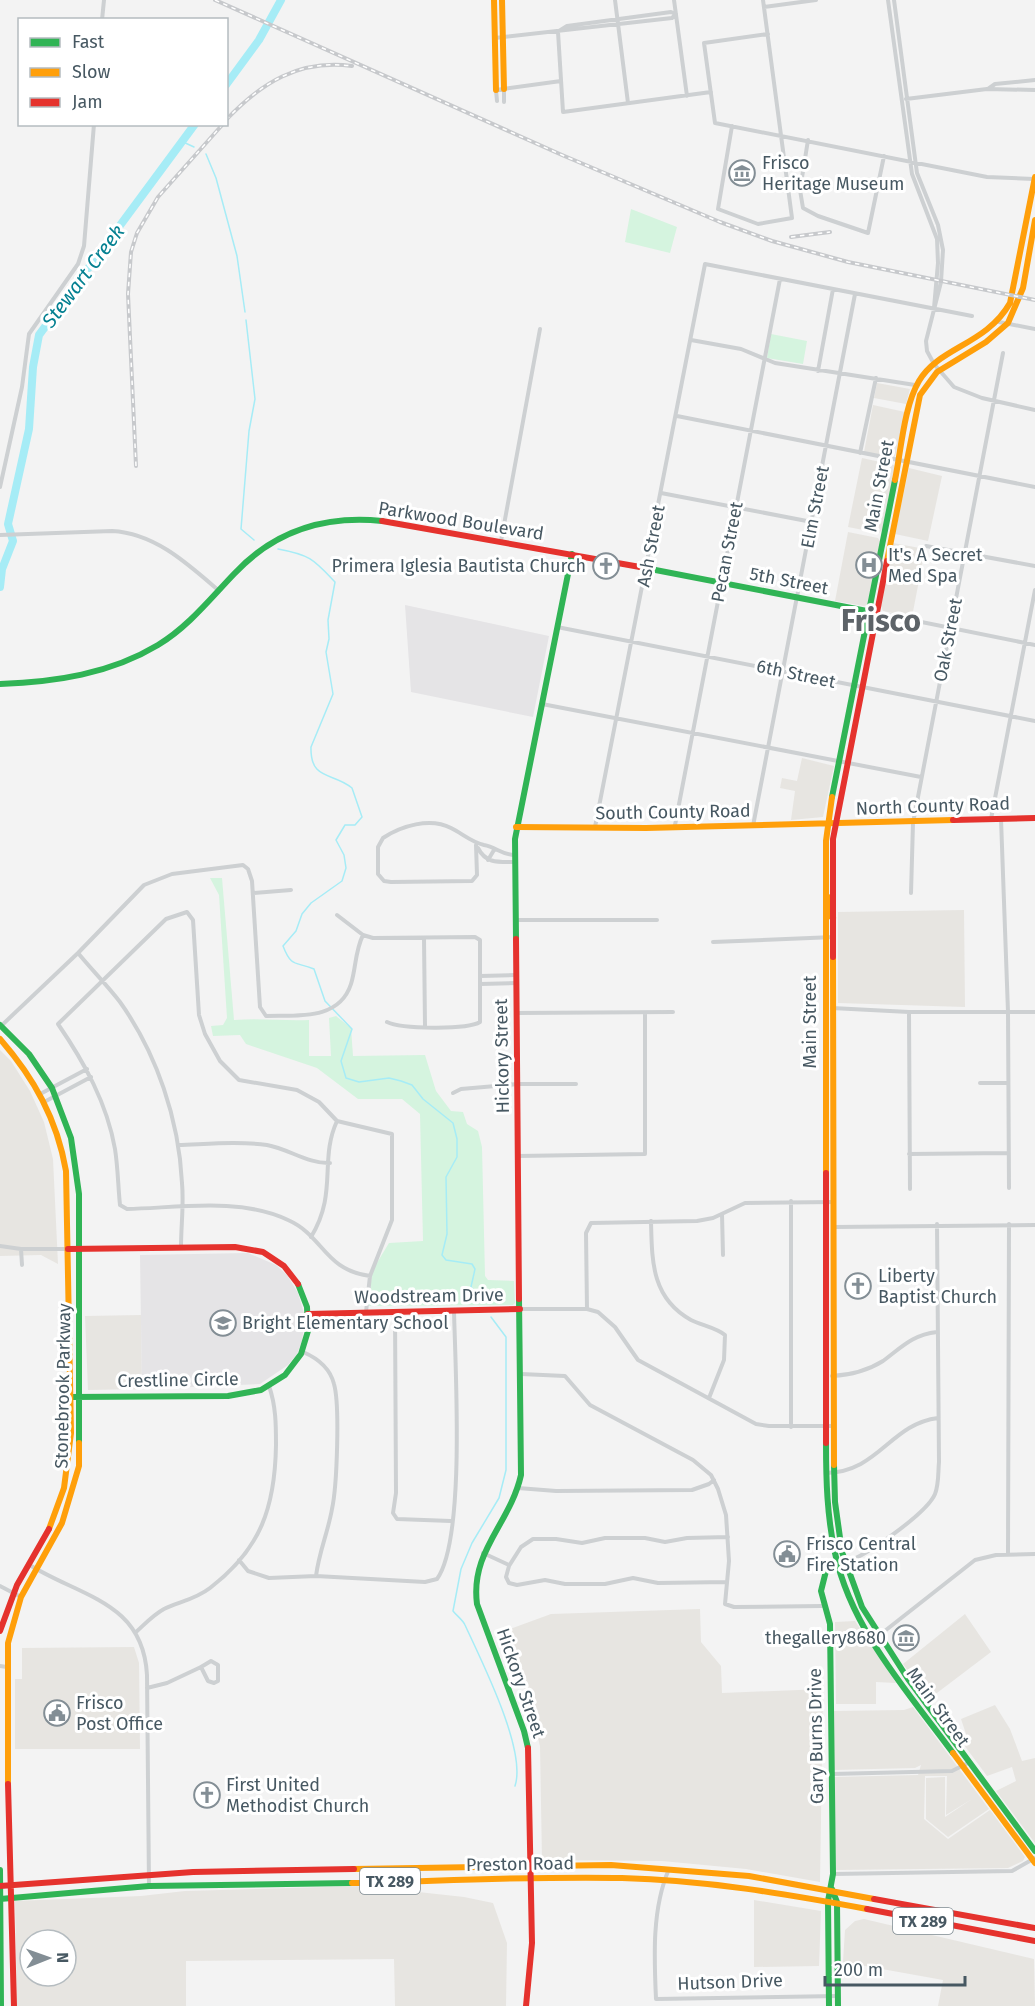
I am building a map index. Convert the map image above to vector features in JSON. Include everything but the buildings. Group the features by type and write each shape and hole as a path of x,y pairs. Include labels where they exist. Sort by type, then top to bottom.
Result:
{"main road":[{"path":"494,0 499,38"},
{"path":"500,90 499,38 502,0"},
{"name":"Main Street","path":"1034,1860 872,1641 854,1608 842,1564 837,1522 826,1376 826,1302 834,1143 834,937 831,824 862,687 915,385 936,367 999,322 1010,303 1035,179"},
{"name":"Main Street","path":"1035,220 1020,297 1008,323 997,334 936,367 923,386 920,395 868,612 838,762 825,876 825,1143 834,1227 834,1376 826,1473 831,1534 842,1564 878,1636 1035,1851"},
{"name":"Parkwood Boulevard","path":"0,684 73,677 121,664 150,650 178,631 254,553 286,533 310,525 349,521 388,523 572,554"},
{"name":"5th Street","path":"572,554 876,613"},
{"name":"Hickory Street","path":"526,2006 532,1943 529,1755 524,1731 475,1594 476,1568 482,1553 514,1500 522,1461 516,826 572,554"},
{"name":"North County Road","path":"831,824 1035,818"},
{"name":"South County Road","path":"516,826 595,828 831,824"},
{"path":"825,876 833,876"},
{"path":"825,893 830,916 833,918"},
{"name":"Stonebrook Parkway","path":"0,1026 29,1054 52,1088 69,1131 76,1162 79,1249 81,1447 74,1490 53,1543 35,1569 21,1597 11,1629 4,1671 4,1742 12,1885 14,2006"},
{"name":"Stonebrook Parkway","path":"0,1039 22,1064 42,1093 65,1157 70,1397 70,1446 63,1491 54,1519 12,1593 0,1630"},
{"path":"826,1066 834,1066"},
{"path":"826,1119 834,1119"},
{"path":"825,1143 834,1143"},
{"path":"68,1249 243,1247 272,1257 287,1269 299,1284 308,1314"},
{"path":"826,1302 834,1302"},
{"name":"Woodstream Drive","path":"308,1314 520,1310"},
{"name":"Crestline Circle","path":"70,1397 243,1395 269,1386 291,1371 303,1352 308,1338 308,1314"},
{"path":"63,1491 74,1490"},
{"path":"63,1491 72,1497"},
{"name":"Gary Burns Drive","path":"832,1889 830,1624 822,1606 822,1578 826,1571 842,1564"},
{"path":"0,1790 8,1790"},
{"name":"Preston Road","path":"0,1886 148,1875 531,1866 669,1868 749,1876 832,1889 1035,1928"},
{"path":"0,1870 1,2006"},
{"name":"Preston Road","path":"0,1899 148,1886 531,1878 664,1880 732,1886 837,1902 1035,1941"},
{"path":"829,2006 828,1901 832,1889"},
{"path":"832,1889 837,1902 838,2006"},
{"path":"965,1929 968,1916"},
{"path":"1,1980 14,1979"}],"street":[{"path":"102,18 104,0"},
{"path":"615,0 628,103"},
{"path":"674,0 687,96"},
{"path":"732,126 718,208 758,224 792,218 763,0"},
{"path":"764,7 816,0"},
{"path":"888,0 913,161 912,174 936,239 939,263 934,308 926,344 936,367 954,387 994,401 1035,410"},
{"path":"894,0 904,99"},
{"path":"558,32 567,26 671,12 676,14"},
{"path":"499,38 672,18 676,14"},
{"path":"558,32 563,112 711,92"},
{"path":"768,34 704,43 715,123 987,177 1035,179"},
{"path":"987,89 995,84 1035,80"},
{"path":"500,90 561,81"},
{"path":"904,99 987,89 1035,90"},
{"path":"496,101 500,90"},
{"path":"500,90 504,102"},
{"path":"0,487 22,387 29,334 78,264 84,246 94,126"},
{"path":"808,140 800,190 803,208 868,233 884,156"},
{"name":"Ash Street","path":"595,828 705,264 780,279"},
{"path":"780,279 972,316"},
{"name":"Pecan Street","path":"675,825 780,279"},
{"path":"818,371 833,289"},
{"name":"Elm Street","path":"753,826 766,748 827,447 855,294"},
{"path":"999,322 1035,329"},
{"path":"501,542 540,329"},
{"path":"692,340 741,349 775,363 915,385"},
{"name":"Oak Street","path":"911,893 913,823 1003,353"},
{"path":"860,453 876,378"},
{"path":"676,416 1035,487"},
{"path":"661,493 812,522"},
{"path":"0,535 112,531 126,533 149,540 168,550 218,590"},
{"path":"926,546 1035,566"},
{"path":"990,820 1008,717 1035,590"},
{"name":"5th Street","path":"876,613 1035,645"},
{"name":"6th Street","path":"557,627 1035,721"},
{"path":"542,704 921,777"},
{"path":"1001,819 1008,1012 1009,1188"},
{"path":"476,844 477,875 474,880 391,882 382,879 378,874 380,841 386,836 428,823 442,824 476,844 484,845 515,859"},
{"path":"476,844 482,856 488,860 515,859"},
{"path":"488,860 494,850"},
{"path":"0,1026 78,953 136,892 149,882 188,871 247,867 253,893 261,1011 266,1016 325,1012 339,1004 351,984 358,944 363,935"},
{"path":"253,893 291,890"},
{"path":"366,1312 370,1276 392,1220 392,1139 390,1132 360,1128 336,1121 319,1102 305,1094 239,1080 220,1061 205,1034 199,1015 191,915 188,912 166,919 103,983 58,1024 87,1069 104,1107 115,1149 120,1205 127,1209 229,1207 257,1211 290,1221 312,1237 345,1271 370,1276"},
{"path":"337,915 363,935 380,938 475,937 480,940 480,1022 468,1026 403,1026 387,1022"},
{"path":"516,920 657,920"},
{"path":"713,942 834,937"},
{"path":"424,938 425,1026"},
{"path":"78,953 122,1005 150,1056 172,1114 183,1186 180,1207 181,1247"},
{"path":"480,976 517,975"},
{"path":"480,984 517,983"},
{"path":"825,1008 909,1012 1035,1012"},
{"path":"517,1013 673,1012"},
{"path":"909,1012 909,1189"},
{"path":"519,1156 645,1154 645,1013"},
{"path":"42,1093 87,1069"},
{"path":"46,1101 91,1077"},
{"path":"980,1083 1008,1083"},
{"path":"453,1093 461,1089 518,1084 576,1084"},
{"path":"312,1237 323,1216 330,1164 330,1139 336,1121"},
{"path":"178,1144 267,1145 285,1149 318,1163 330,1164"},
{"path":"909,1155 1008,1153"},
{"path":"791,1202 791,1427"},
{"path":"830,1202 746,1203 697,1221 594,1222 588,1225 587,1309 606,1317 638,1360 756,1424 791,1427 830,1426"},
{"path":"723,1213 723,1255"},
{"path":"651,1221 652,1266 670,1301 689,1318 725,1335 724,1360 709,1398"},
{"path":"842,1564 869,1552 934,1497 939,1469 937,1224"},
{"path":"834,1227 937,1224 1035,1225"},
{"path":"1008,1554 1009,1224"},
{"path":"0,1246 21,1249 68,1249"},
{"path":"21,1249 22,1265"},
{"name":"Woodstream Drive","path":"520,1310 587,1309"},
{"path":"239,1560 248,1571 269,1578 316,1576 425,1582 436,1579 447,1551 456,1449 454,1310"},
{"path":"395,1312 396,1493 393,1513 398,1519 451,1521"},
{"path":"826,1376 871,1368 910,1338 937,1332"},
{"path":"303,1352 325,1367 334,1384 336,1400 334,1496 316,1576"},
{"path":"521,1374 565,1376 590,1405 693,1460 714,1480 724,1508 728,1538 725,1602 727,1606 822,1606"},
{"path":"136,1632 165,1609 210,1589 239,1560 264,1523 272,1500 276,1440 275,1407 269,1386"},
{"path":"826,1473 862,1466 908,1429 927,1419 938,1418"},
{"path":"518,1488 536,1491 692,1490 709,1485 714,1480"},
{"path":"727,1582 657,1583 633,1578 605,1584 564,1584 545,1580 512,1585 506,1577 509,1566 524,1544 538,1538 582,1543 605,1538 645,1538 665,1542 687,1538 728,1538"},
{"path":"482,1553 509,1566"},
{"path":"872,1641 964,1567 985,1557 1035,1554"},
{"path":"27,1564 112,1606 136,1632 145,1651 148,1886"},
{"path":"0,1586 21,1597"},
{"path":"147,1688 167,1683 211,1661 216,1661 218,1681 214,1683 208,1681 201,1667"},
{"path":"831,1774 952,1771 970,1762"},
{"path":"833,1874 1012,1871 1034,1860"},
{"name":"Hutson Drive","path":"669,1868 664,1880 656,1932 656,1999 838,1996"}],"shaded area":[{"path":"877,383 910,389 906,404 874,398"},
{"path":"873,405 905,412 895,457 864,452"},
{"path":"862,458 894,465 895,468 883,529 879,533 848,527"},
{"path":"909,468 942,476 928,541 895,534"},
{"path":"848,532 878,538 880,541 867,605 864,606 835,601"},
{"path":"893,543 925,549 912,617 883,611 881,606"},
{"path":"405,605 549,636 533,717 411,692"},
{"path":"802,758 834,766 823,817 791,820 795,791 780,788 782,778 797,781"},
{"path":"964,910 965,1007 838,1003 838,912"},
{"path":"0,1050 11,1061 30,1091 44,1122 53,1159 58,1264 41,1255 0,1256"},
{"name":"Bright Elementary School","path":"248,1253 276,1265 287,1275 298,1293 305,1317 302,1341 297,1354 288,1365 260,1384 142,1389 140,1255"},
{"path":"141,1315 142,1389 88,1390 85,1316"},
{"path":"700,1609 701,1642 721,1666 722,1693 823,1689 820,1882 746,1869 662,1861 542,1860 540,1746 529,1701 502,1632 551,1614"},
{"path":"965,1614 991,1652 929,1699 903,1664"},
{"path":"855,1621 896,1683 876,1682 876,1704 836,1704 835,1622"},
{"path":"134,1647 139,1663 140,1749 15,1749 15,1679 22,1679 22,1648"},
{"path":"995,1705 1010,1729 1022,1761 1035,1758 1035,1843 996,1791 1016,1781 1012,1767 987,1776 964,1745 969,1743 961,1719"},
{"path":"913,1707 989,1809 948,1837 926,1819 926,1778 945,1777 945,1817 972,1799 946,1815 947,1776 925,1776 924,1819 948,1839 990,1810 1025,1857 1023,1861 1008,1868 836,1870 834,1777 918,1775 921,1765 915,1768 834,1770 834,1711 904,1710"},
{"path":"363,1886 464,1897 493,1903 507,1943 506,2006 395,2006 394,1959 186,1961 186,2006 17,2006 15,1901 141,1896 185,1891"},
{"path":"754,1900 821,1911 819,1966 754,1967"},
{"path":"864,1919 1034,1959 1035,2006 938,2006 943,1980 843,1962 845,1930 855,1921"}],"green space":[{"path":"631,209 677,227 670,253 625,242"},
{"path":"771,334 807,341 803,364 767,358"},
{"path":"210,878 222,878 234,1020 309,1020 309,1056 331,1056 329,1018 336,1016 351,1028 353,1056 425,1055 436,1091 451,1111 463,1112 467,1124 478,1131 482,1147 485,1276 488,1280 514,1281 515,1303 513,1305 369,1306 372,1271 389,1243 423,1241 420,1114 402,1099 358,1099 317,1068 246,1044 240,1035 213,1036 211,1026 223,1025 227,1018 219,895"}],"waterway":[{"name":"Stewart Creek","path":"228,82 259,40 281,0"},
{"name":"Stewart Creek","path":"0,587 2,569 13,541 8,524 29,429 33,367 39,335 194,126"},
{"path":"181,141 194,147"},
{"path":"206,154 216,178 237,256 245,312"},
{"path":"246,320 255,399 249,431 241,529 254,540"},
{"path":"278,549 305,556 322,568 335,582 328,620 329,639 326,652 333,694 311,747 312,758 314,766 319,771 352,788 362,817 355,825 345,825 336,840 344,855 346,868 342,881 311,903 302,914 296,931 283,946 292,961 314,969 325,1001 352,1029 341,1061 346,1078 359,1082 389,1078 412,1085 423,1099 453,1123 457,1139 457,1157 446,1177 447,1234 442,1255 446,1260 472,1264 475,1269 471,1287 483,1303"},
{"path":"491,1317 506,1337 506,1470 499,1498 472,1543 461,1569 453,1611 465,1625 509,1728 517,1770 515,1786"}],"railway":[{"path":"215,0 562,155 720,222 772,241 848,262 1035,300"},
{"path":"228,118 253,95 282,76 315,66 352,66"},
{"path":"136,466 128,294 131,252 137,233 158,197 221,126"},
{"path":"791,237 830,232"}],"traffic: fast":[{"path":"832,797 895,480"},
{"path":"0,684 82,675 140,655 179,630 249,559 283,537 320,524 360,520 382,521"},
{"path":"516,939 515,839 572,554"},
{"path":"640,567 872,612"},
{"path":"0,1025 29,1054 52,1088 71,1138 79,1194 79,1443"},
{"path":"70,1397 228,1396 261,1390 285,1375 301,1354 308,1331 307,1307 298,1284"},
{"path":"519,1299 521,1475 516,1492 485,1553 476,1585 477,1604 524,1731 528,1748"},
{"path":"826,1443 830,1525 843,1581 854,1608 883,1659 953,1753"},
{"path":"834,1465 835,1502 842,1552 862,1607 908,1679 1035,1851"},
{"path":"829,2006 828,1901 833,1874 830,1624 821,1591 826,1571 841,1564"},
{"path":"0,1870 1,2006"},
{"path":"0,1899 149,1886 352,1883"},
{"path":"832,1889 837,1902 838,2006"}],"traffic: slow":[{"path":"494,0 496,90"},
{"path":"502,0 504,89"},
{"path":"895,480 906,416 919,381 938,360 988,328 1010,303 1035,177"},
{"path":"887,561 920,395 937,372 986,342 1008,323 1023,288 1035,220"},
{"path":"826,1173 826,841 832,797"},
{"path":"516,827 646,828 953,820"},
{"path":"828,897 830,916 833,918"},
{"path":"833,957 834,1465"},
{"path":"0,1039 23,1069 42,1100 57,1134 66,1171 71,1433 64,1488 49,1529"},
{"path":"8,1784 8,1643 21,1597 62,1523 79,1466 79,1443"},
{"path":"953,1753 1035,1863"},
{"path":"354,1869 611,1865 749,1876 874,1899"},
{"path":"352,1883 555,1878 653,1879 745,1889 867,1909"}],"traffic: jam":[{"path":"382,521 640,567"},
{"path":"833,957 833,839 887,561"},
{"path":"953,820 1035,818"},
{"path":"516,939 519,1299"},
{"path":"826,1173 826,1443"},
{"path":"68,1249 235,1247 263,1252 284,1266 298,1284"},
{"path":"308,1314 520,1309"},
{"path":"0,1631 17,1585 49,1529"},
{"path":"526,2006 532,1943 528,1748"},
{"path":"8,1784 14,2006"},
{"path":"0,1886 193,1872 354,1869"},
{"path":"874,1899 1035,1928"},
{"path":"867,1909 1035,1941"}],"place":[{"name":"Frisco Heritage Museum","path":"742,173"},
{"name":"It's A Secret Med Spa","path":"869,565"},
{"name":"Primera Iglesia Bautista Church","path":"606,566"},
{"name":"Liberty Baptist Church","path":"858,1286"},
{"name":"Bright Elementary School","path":"223,1323"},
{"name":"Frisco Central Fire Station","path":"787,1554"},
{"name":"thegallery8680","path":"906,1638"},
{"name":"Frisco Post Office","path":"57,1713"},
{"name":"First United Methodist Church","path":"207,1795"}],"district":[{"name":"Frisco","path":"881,621"}]}
